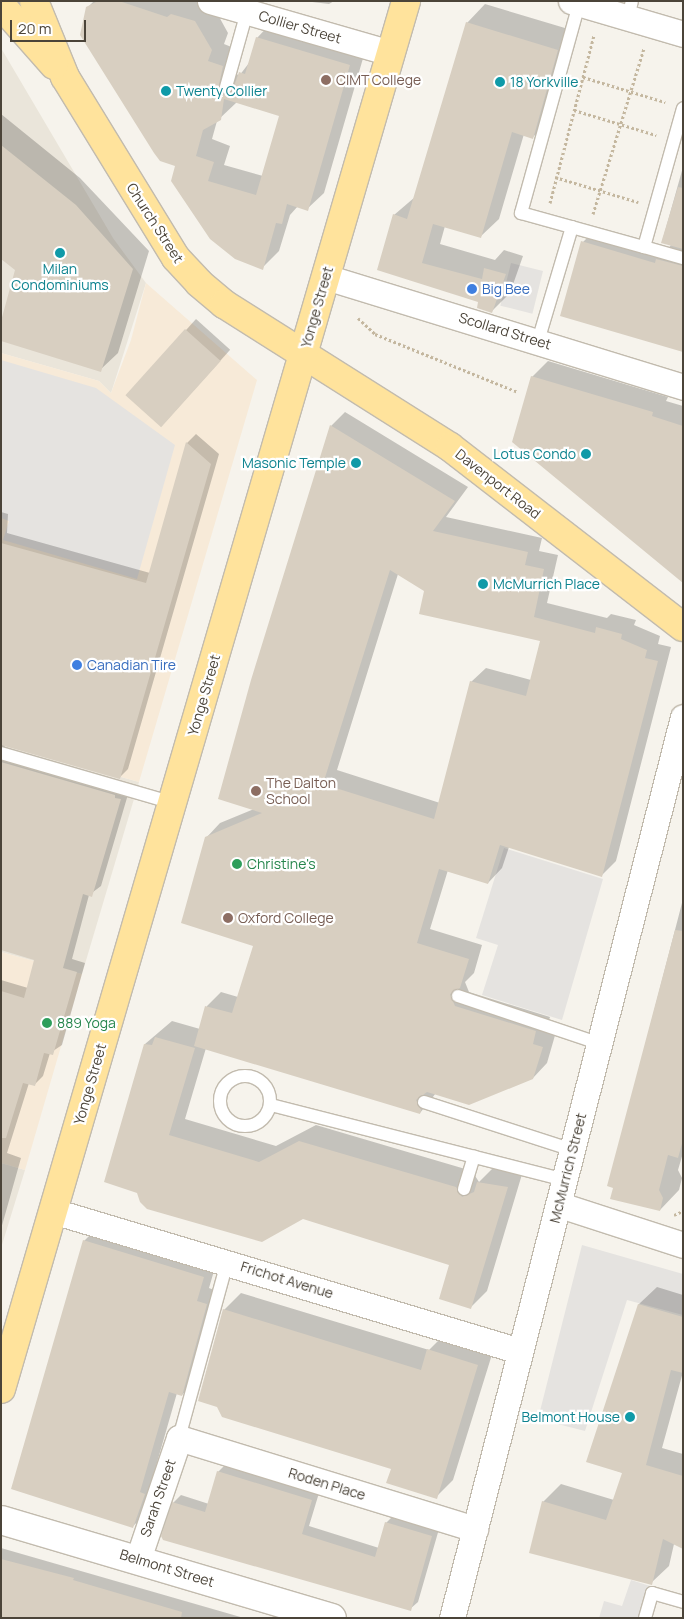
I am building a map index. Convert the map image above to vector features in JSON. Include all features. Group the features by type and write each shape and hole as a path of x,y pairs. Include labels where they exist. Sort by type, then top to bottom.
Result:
{"main road":[{"name":"Church Street","path":"34,1 65,77 176,258 224,304 304,353"},
{"name":"Yonge Street","path":"1,1389 406,1"},
{"name":"Church Street","path":"1,5 65,77"},
{"name":"Davenport Road","path":"304,353 450,447 683,628"}],"street":[{"name":"Collier Street","path":"210,1 390,54"},
{"path":"575,3 630,9 683,34"},
{"name":"Scollard Street","path":"326,276 538,340 683,387"},
{"name":"McMurrich Street","path":"452,1618 520,1351 560,1206 598,1043 683,717"},
{"path":"560,1206 683,1244"},
{"name":"Frichot Avenue","path":"53,1211 520,1351"},
{"name":"Roden Place","path":"179,1438 475,1529"},
{"name":"Sarah Street","path":"138,1558 179,1438"},
{"name":"Belmont Street","path":"1,1520 138,1558 332,1618"}],"lane":[{"path":"575,3 560,70 521,213 683,258"},
{"path":"226,87 247,12"},
{"path":"644,247 674,140 678,106"},
{"path":"538,340 572,227"},
{"path":"1,753 173,803"},
{"path":"458,996 598,1043"},
{"path":"250,1076 267,1086 272,1105 261,1123 241,1127 224,1117 220,1097 230,1080 250,1076"},
{"path":"424,1102 573,1150"},
{"path":"272,1105 566,1180"},
{"path":"464,1189 474,1157"},
{"path":"179,1438 227,1262"},
{"path":"645,1618 652,1593 683,1602"}],"path":[{"path":"545,220 596,30"},
{"path":"588,231 644,45"},
{"path":"560,70 678,106"},
{"path":"551,104 674,140"},
{"path":"533,171 655,207"},
{"path":"358,318 374,334 518,392"}],"shaded area":[{"name":"Milan Condominiums","path":"1,48 113,238 146,283 111,393 99,381 1,353"},
{"path":"511,263 543,271 532,314 500,306"},
{"path":"146,283 257,380 139,782 1,743 1,353 99,381 111,393 131,340"},
{"path":"1,360 96,388 175,445 137,579 3,540 9,521 1,518"},
{"path":"1,743 139,782 82,974 1,952"},
{"path":"504,848 603,879 562,1020 482,995 498,945 476,938"},
{"path":"1,952 82,974 25,1170 1,1163"},
{"path":"1,1163 25,1170 1,1248"},
{"path":"582,1245 683,1274 683,1315 627,1300 585,1431 538,1419"},
{"path":"631,1580 650,1586 640,1618 599,1618 604,1601 622,1606"}],"building":[{"path":"98,1 119,1 167,17 171,14 195,21 212,50 208,61 223,66 218,89 224,95 232,92 239,72 245,74 256,37 350,65 308,211 287,204 282,224 276,223 263,270 235,259 210,239 171,181 175,166 160,161 154,153 80,35 86,7","holes":["224,99 279,116 256,195 208,181 214,162 196,156 203,130 221,120"]},
{"path":"466,22 558,50 533,139 512,132 481,238 433,224 422,263 482,279 484,268 506,274 492,313 477,308 478,302 377,270 393,214 407,219"},
{"name":"Milan Condominiums","path":"1,145 76,205 133,269 101,372 1,341 1,321 15,270 1,259"},
{"path":"678,187 683,188 683,249 661,243"},
{"path":"581,241 655,263 656,259 683,266 683,352 560,316"},
{"path":"185,329 221,361 161,427 125,395"},
{"name":"Lotus Condo","path":"531,376 653,412 652,416 683,426 683,583 512,442"},
{"path":"330,425 455,501 433,531 528,552 525,565 544,569 534,617 595,633 596,627 622,634 621,639 647,650 645,658 658,661 602,877 500,845 488,884 439,869 417,943 469,959 460,988 450,994 455,1006 536,1031 533,1044 543,1047 533,1079 469,1105 427,1092 416,1100 421,1110 420,1114 194,1046 205,1006 232,1013 253,946 181,923 205,837 262,813 218,799 251,680","holes":["390,570 424,591 419,614 540,641 526,696 470,681 434,819 323,784"]},
{"name":"Canadian Tire","path":"186,442 211,464 120,779 1,745 1,543 146,583"},
{"path":"1,762 115,795 115,798 121,799 92,897 83,894 63,968 77,972 53,1055 44,1053 35,1086 23,1083 6,1138 1,1138 1,991 24,998 34,960 1,950"},
{"path":"675,930 683,931 683,1140 678,1158 668,1155 659,1190 663,1198 660,1211 610,1199 613,1188 607,1186"},
{"path":"155,1037 195,1048 169,1135 259,1162 299,1141 456,1187 462,1197 474,1192 477,1182 508,1187 471,1309 439,1299 449,1265 303,1219 262,1242 147,1209 140,1202 137,1193 104,1182 144,1044 152,1045"},
{"path":"83,1240 204,1277 197,1301 207,1304 182,1396 169,1392 140,1492 145,1494 133,1528 11,1489"},
{"name":"Belmont House","path":"638,1304 683,1317 683,1373 671,1370 646,1465 683,1476 683,1549 663,1539 652,1585 529,1553 542,1501 606,1520 622,1473 586,1462"},
{"path":"223,1309 421,1370 427,1349 478,1365 437,1499 386,1483 391,1469 222,1417 217,1407 198,1401"},
{"path":"217,1471 312,1500 302,1534 375,1557 385,1522 432,1536 411,1611 163,1540 161,1536 172,1502 205,1512"},
{"path":"1,1559 74,1578 73,1580 182,1612 181,1618 1,1618"}],"place":[{"name":"CIMT College","path":"326,80"},
{"name":"18 Yorkville","path":"500,82"},
{"name":"Twenty Collier","path":"166,91"},
{"name":"Milan Condominiums","path":"60,253"},
{"name":"Big Bee","path":"472,289"},
{"name":"Lotus Condo","path":"586,454"},
{"name":"Masonic Temple","path":"356,463"},
{"name":"McMurrich Place","path":"483,584"},
{"name":"Canadian Tire","path":"77,665"},
{"name":"The Dalton School","path":"256,791"},
{"name":"Christine's","path":"237,864"},
{"name":"Oxford College","path":"228,918"},
{"name":"889 Yoga","path":"47,1023"},
{"name":"Belmont House","path":"630,1417"}]}
